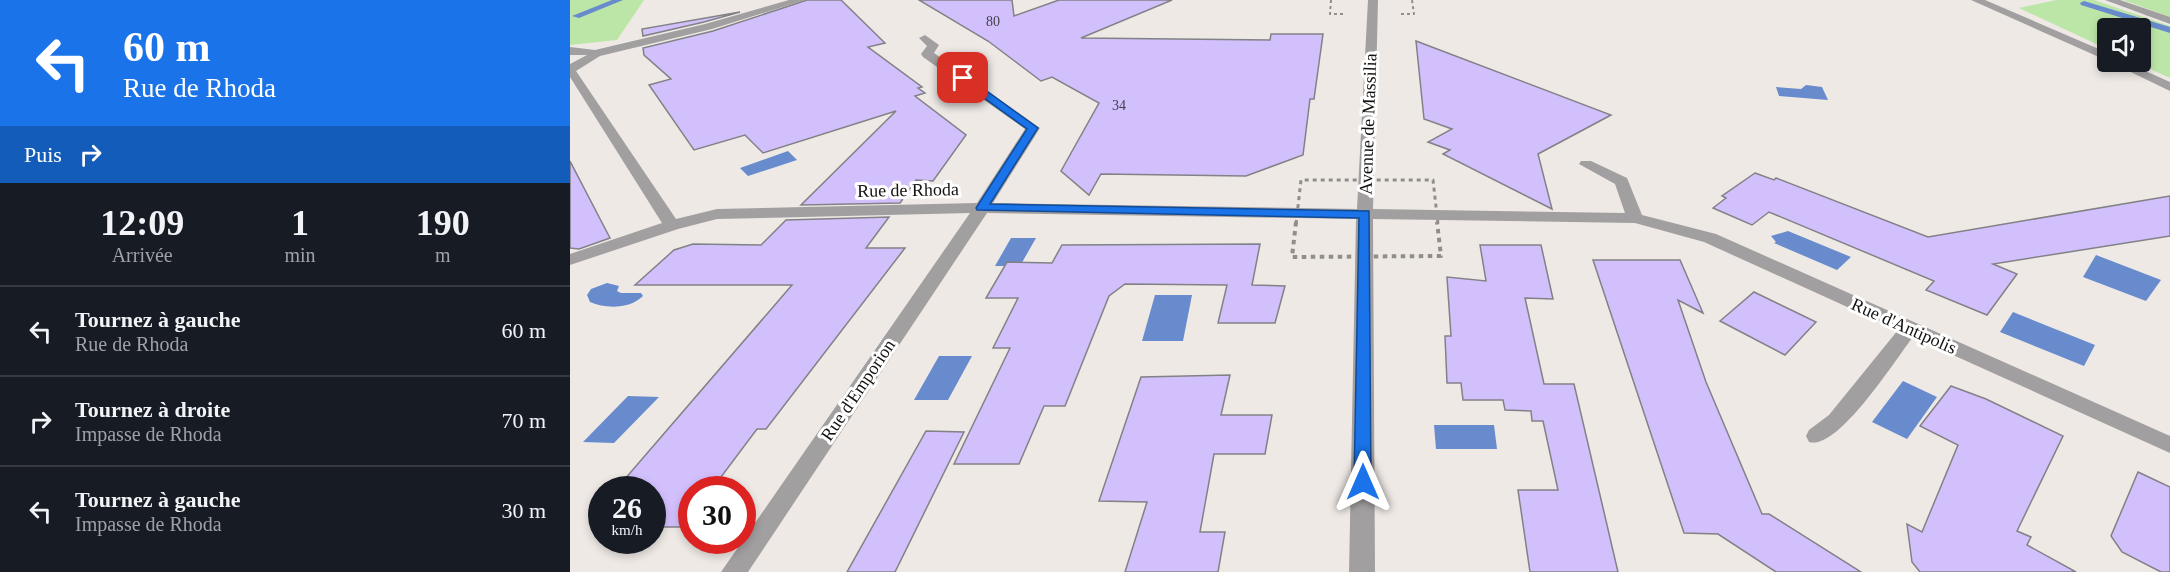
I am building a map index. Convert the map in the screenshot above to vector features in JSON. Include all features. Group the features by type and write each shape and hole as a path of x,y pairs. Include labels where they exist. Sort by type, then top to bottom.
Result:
{"street":[{"path":"570,51 593,54 708,27 800,0"},
{"name":"Avenue de Massilia","path":"1362,572 1365,214 1372,0"},
{"path":"1976,0 2097,53"},
{"path":"2110,0 2170,21"},
{"name":"Rue d'Emporion","path":"734,572 982,208 1033,128 927,54 933,45 926,38"},
{"path":"593,54 591,60 570,71 575,75 672,225"},
{"path":"2138,72 2170,87"},
{"path":"1586,164 1622,181 1635,218"},
{"name":"Rue de Rhoda","path":"570,261 672,225 717,214 982,208 1365,214"},
{"name":"Rue d'Antipolis","path":"1365,214 1635,218 1710,238 2170,445"},
{"path":"1817,436 1837,421 1909,329"}],"path":[{"path":"1330,14 1331,0"}],"green space":[{"path":"570,0 644,0 617,40 570,45"},
{"path":"2056,0 2094,0 2147,18 2097,18 2097,44 2019,8"},
{"path":"2123,0 2170,0 2170,17"},
{"path":"2151,20 2170,26 2170,78 2151,69"}],"water":[{"path":"1806,85 1822,87 1828,100 1779,96 1776,87 1801,89"},
{"path":"788,151 797,160 748,176 740,168"},
{"path":"1788,231 1851,257 1837,270 1774,243 1776,242 1771,236"},
{"path":"1011,238 1036,238 1020,266 995,266"},
{"path":"2096,255 2161,280 2146,301 2083,277"},
{"path":"607,283 619,286 617,291 621,293 641,293 643,296 631,303 618,306 603,306 590,302 587,295 591,289"},
{"path":"1155,295 1192,295 1183,341 1142,341"},
{"path":"2013,312 2095,345 2084,366 2000,332"},
{"path":"939,356 972,356 948,400 914,400"},
{"path":"1903,381 1937,397 1907,439 1872,422"},
{"path":"628,396 659,397 614,443 583,442"},
{"path":"1434,425 1494,425 1497,449 1436,449"}],"building":[{"path":"807,0 841,0 885,43 868,47 922,87 918,88 925,93 915,96 966,135 933,181 916,180 900,203 801,205 896,111 763,153 745,135 694,150 649,85 671,79 644,55 643,48 713,31"},
{"path":"919,0 1012,0 1014,16 1059,0 1172,0 1081,38 1270,40 1271,34 1323,34 1314,99 1310,99 1303,155 1246,176 1101,174 1089,195 1061,171 1099,103 1052,77 1041,81 988,41"},
{"path":"740,12 704,22 643,36 642,29"},
{"path":"1416,41 1611,115 1538,154 1552,209 1443,154 1450,150 1428,142 1452,129 1424,119"},
{"path":"570,161 610,238 579,249 570,248"},
{"path":"1755,173 1774,180 1776,178 1928,237 2170,196 2170,236 1993,264 2017,274 1987,315 1926,290 1934,281 1769,212 1752,225 1713,208 1726,198 1722,196"},
{"path":"889,217 866,248 905,248 766,429 757,429 722,476 678,476 678,527 666,527 666,476 627,476 792,285 635,285 674,250 693,244 761,245 786,220"},
{"path":"1260,244 1252,285 1285,286 1275,323 1218,323 1227,285 1125,284 1109,296 1065,406 1044,406 1019,464 954,464 1010,348 993,348 1018,298 986,298 1007,262 1052,263 1062,245"},
{"path":"1480,245 1541,245 1553,299 1525,298 1544,384 1574,384 1618,572 1530,572 1518,490 1558,490 1543,421 1532,421 1531,411 1505,410 1503,400 1463,400 1461,383 1447,383 1445,336 1451,336 1447,277 1486,281"},
{"path":"1593,260 1680,260 1703,313 1678,300 1706,382 1762,514 1769,514 1861,572 1776,572 1718,534 1684,533"},
{"path":"1754,292 1816,322 1785,355 1720,321"},
{"path":"1230,375 1221,415 1272,415 1265,454 1214,454 1200,532 1225,532 1218,572 1125,572 1147,502 1099,501 1141,377"},
{"path":"1951,386 1986,399 2063,436 2017,531 2031,537 2027,545 2076,572 1920,572 1912,562 1907,524 1922,532 1958,445 1920,426"},
{"path":"926,431 964,432 895,572 847,572"},
{"path":"2138,472 2170,487 2170,572 2161,572 2122,552 2111,536"}],"waterway":[{"path":"576,16 619,0"},
{"path":"2084,3 2170,30"}],"route":[{"path":"963,78 1033,128 982,208 1365,214 1363,482"}]}
